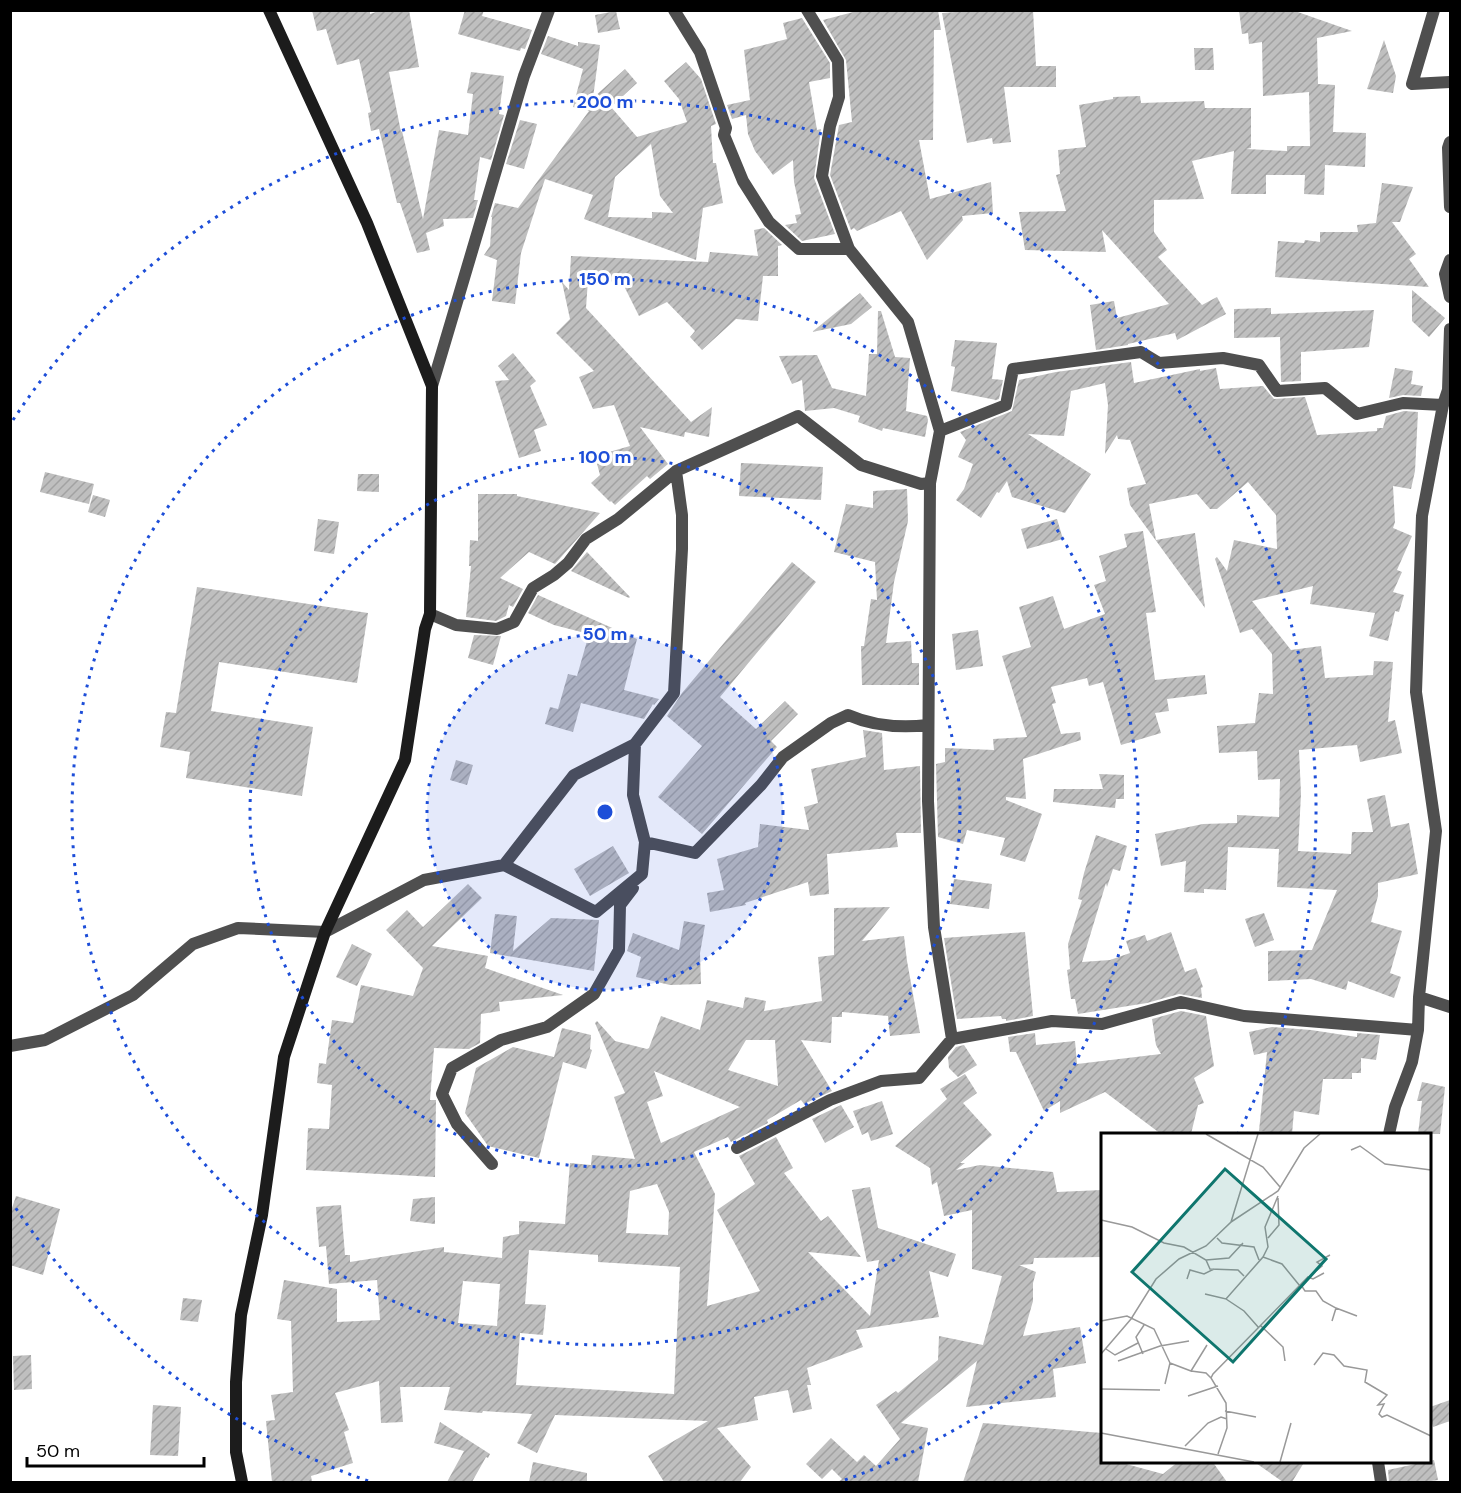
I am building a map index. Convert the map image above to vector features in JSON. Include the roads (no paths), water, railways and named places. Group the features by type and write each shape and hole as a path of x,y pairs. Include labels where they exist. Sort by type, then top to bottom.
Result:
{"main road":[{"path":"242,1482 236,1452 236,1382 241,1316 262,1215 284,1057 325,932 405,760 425,629 430,614 432,386 367,223 268,10"}],"street":[{"path":"432,386 524,76 549,10"},
{"path":"674,10 700,52 726,128 724,135 743,181 768,222 799,249 849,249"},
{"path":"807,10 838,61 839,97 830,126 822,176 849,249 908,322 940,431 930,483 928,801 934,927 952,1040"},
{"path":"1434,10 1412,84 1450,82"},
{"path":"1450,142 1448,148 1450,207"},
{"path":"1450,260 1445,274 1450,297"},
{"path":"1389,1133 1395,1107 1412,1062 1418,1030 1419,998 1436,831 1416,692 1422,516 1443,405 1449,390 1450,330"},
{"path":"940,431 1006,405 1013,369 1141,352 1159,363 1223,358 1259,364 1277,391 1325,388 1357,414 1403,403 1443,405"},
{"path":"430,614 456,625 497,628 514,622 533,588 568,563 586,539 618,519 676,471 798,416 861,465 921,484 930,483"},
{"path":"504,865 574,775 635,744 674,693 682,549 682,515 676,471"},
{"path":"645,842 695,853 761,785 783,757 831,723 848,715 864,722 908,727 928,725"},
{"path":"492,1164 457,1124 442,1094 452,1068 501,1040 548,1027 594,994 619,950 620,905 642,874 645,842 633,795 635,744"},
{"path":"10,1046 45,1040 133,995 193,944 238,928 325,932 424,880 504,865 596,912 642,874"},
{"path":"1419,998 1450,1007"},
{"path":"737,1148 830,1100 881,1081 919,1078 952,1040 1052,1021 1102,1024 1181,1002 1244,1016 1418,1030"},
{"path":"1378,1463 1380,1482"}]}
